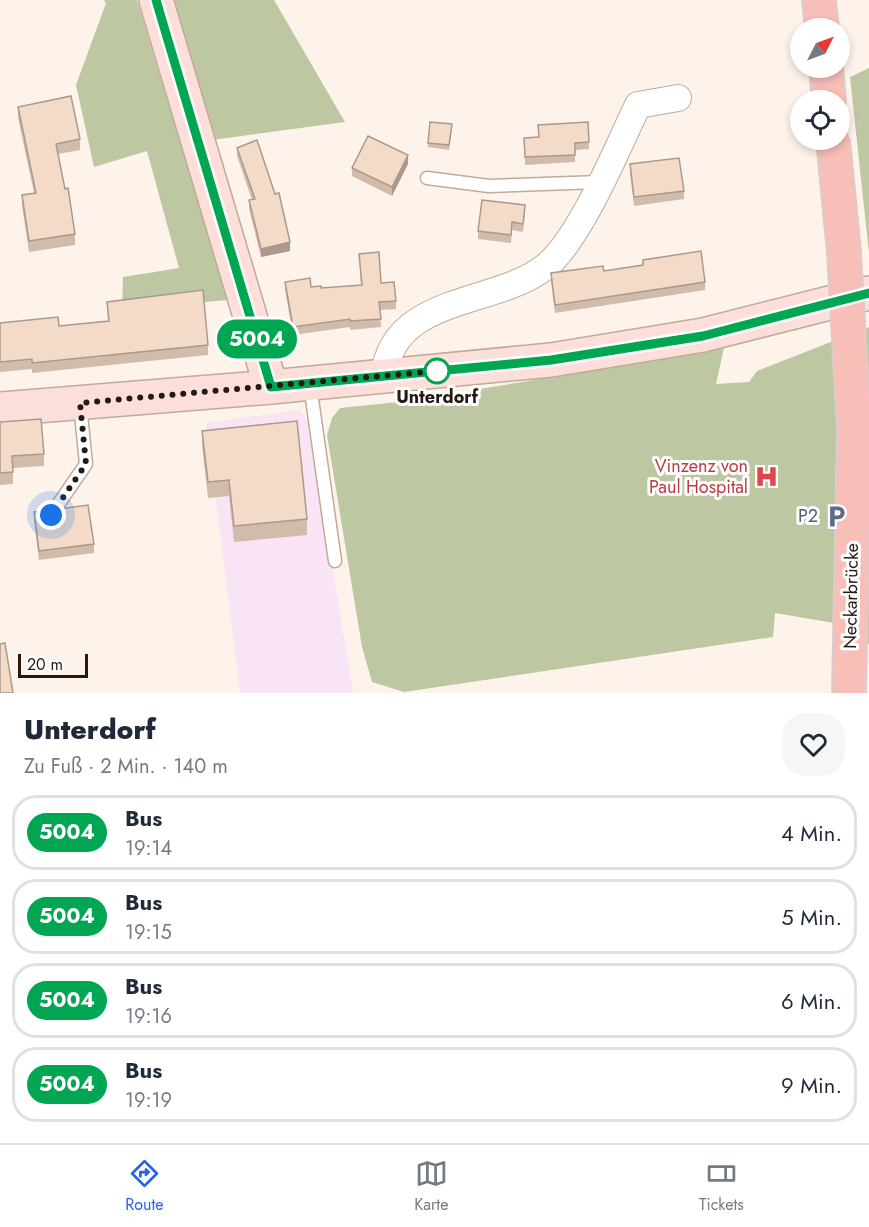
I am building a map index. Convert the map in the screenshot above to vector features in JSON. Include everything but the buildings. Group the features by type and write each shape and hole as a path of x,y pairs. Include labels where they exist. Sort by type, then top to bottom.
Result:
{"main road":[{"path":"819,0 821,18"},
{"name":"Neckarbrücke","path":"834,150 844,252 854,428 849,693"}],"street":[{"path":"156,0 271,387"},
{"path":"384,376 386,357 395,340 408,328 441,309 523,280 546,267 576,229 638,105 678,98"},
{"path":"0,409 310,384 551,360 703,336 869,293"}],"lane":[{"path":"427,178 489,186 600,182"},
{"path":"310,384 335,561"},
{"path":"51,515 86,464 80,403"}],"shaded area":[{"path":"300,410 310,427 353,693 240,693 206,423"}],"green space":[{"path":"104,0 137,0 228,300 122,309 123,277 179,268 147,151 94,167 76,85 106,3"},
{"path":"172,0 274,0 345,122 212,140"},
{"path":"869,68 869,253 850,77"},
{"path":"869,327 869,644 834,623 775,613 773,637 404,692 372,682 362,647 327,435 332,418 340,408 408,401 724,348 716,384 749,382 757,371"}],"bus line":[{"name":"5004","path":"156,0 271,387 551,360 703,336 869,293"}],"place":[{"name":"Unterdorf","path":"437,371"},
{"name":"Vinzenz von Paul Hospital","path":"766,476"},
{"name":"P2","path":"836,516"}],"route":[{"path":"51,515 86,464 80,403 437,371"}]}
